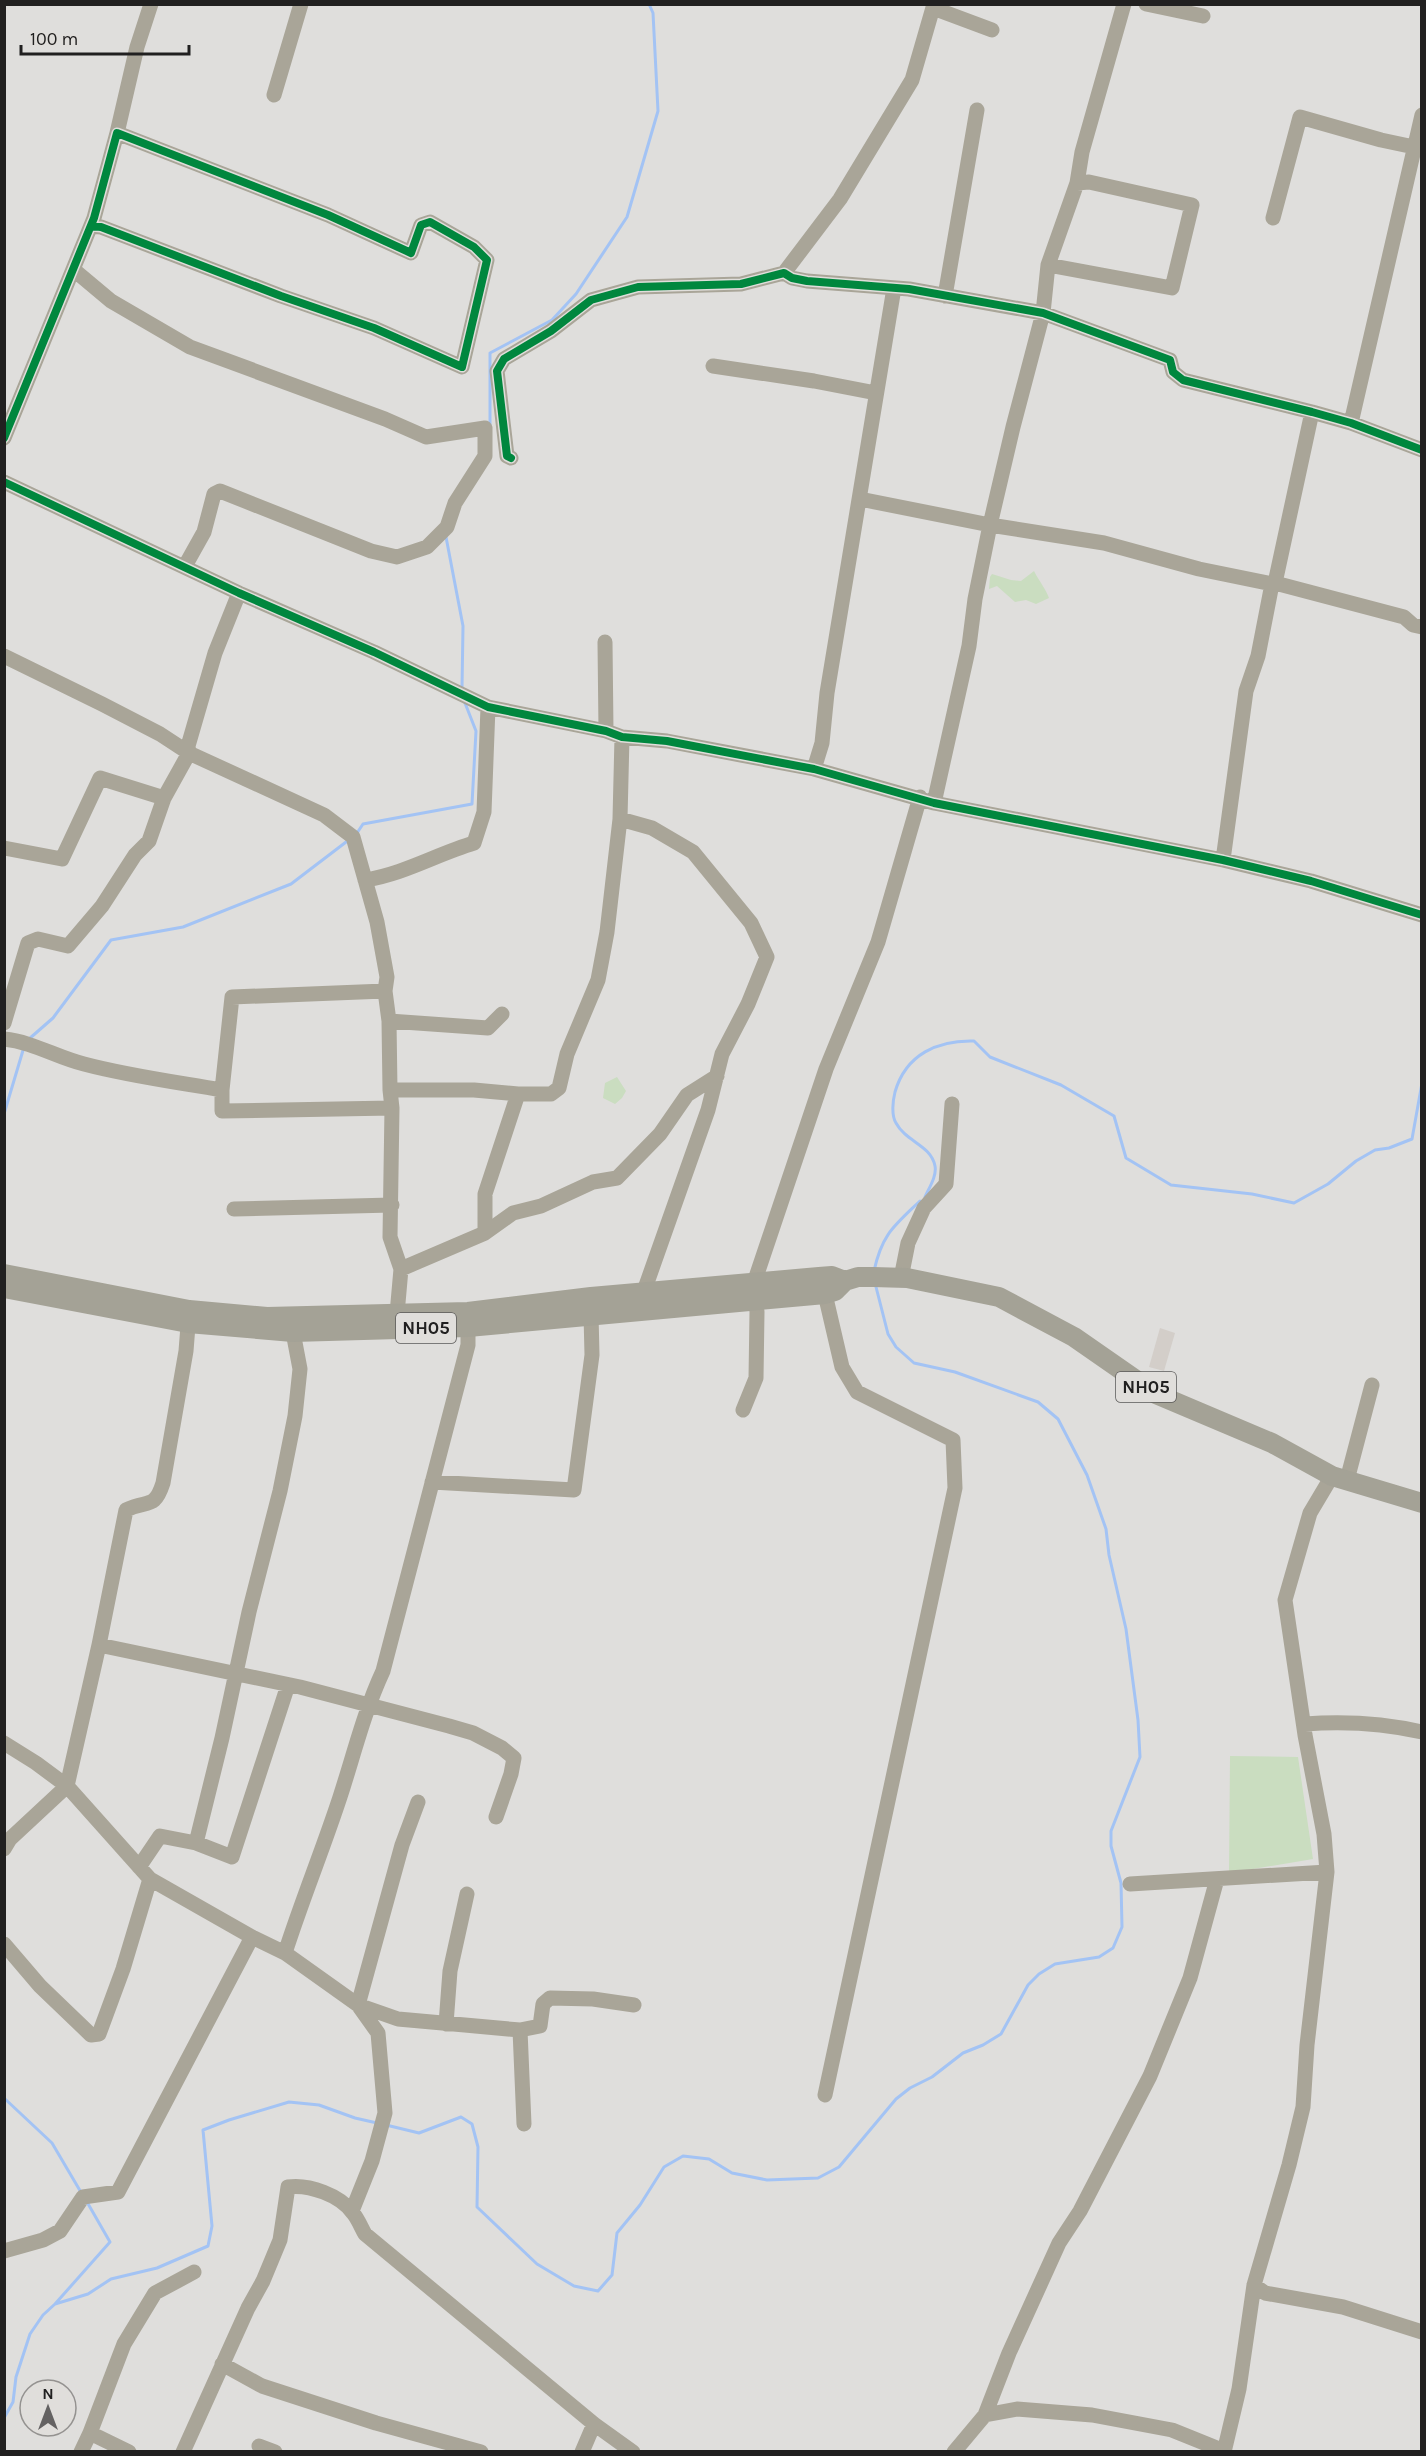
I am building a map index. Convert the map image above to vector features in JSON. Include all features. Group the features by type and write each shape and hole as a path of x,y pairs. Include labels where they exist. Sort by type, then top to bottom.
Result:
{"main road":[{"name":"NH05","path":"4,1274 189,1316 397,1314 468,1320 591,1298 643,1294 754,1291 825,1294 835,1291 845,1281 858,1277 901,1278 966,1288 999,1297 1074,1337 1156,1394 1272,1443 1339,1478 1420,1499"},
{"name":"NH05","path":"4,1288 293,1332 591,1314 754,1291 832,1276 845,1281"}],"street":[{"path":"4,438 91,226 117,133 137,47 151,4"},
{"path":"274,94 301,4"},
{"path":"743,1410 756,1378 757,1312 754,1291 826,1069 878,942 927,800 969,646 975,599 990,525 1043,313 1048,265 1077,183 1083,152 1124,4"},
{"path":"1146,4 1203,16"},
{"path":"511,458 507,456 497,371 504,359 551,332 591,300 638,287 741,284 784,273 840,199 912,80 933,6 992,30"},
{"path":"945,296 977,110"},
{"path":"1351,423 1422,115"},
{"path":"1273,218 1300,117 1414,147"},
{"path":"91,226 101,227 281,296 374,328 462,367 487,260 474,247 430,222 421,225 411,253 328,215 117,133"},
{"path":"1048,265 1172,288 1192,205 1089,182 1077,183"},
{"path":"74,270 111,301 190,347 385,419 426,437 485,428 485,456 455,503 447,527 427,547 397,557 371,551 220,491 213,494 204,532 185,566"},
{"path":"784,273 792,278 807,281 894,288 1043,313 1170,360 1173,372 1183,380 1351,423 1422,450"},
{"path":"814,770 822,743 827,693 894,288"},
{"path":"713,366 876,393"},
{"path":"1223,860 1246,691 1258,656 1312,412"},
{"path":"4,482 239,593 374,652 488,707 606,731 622,737 667,741 814,770 927,800 1223,860 1311,881 1422,915"},
{"path":"860,499 990,525 1104,543 1199,569 1274,584 1404,617 1413,625 1422,627"},
{"path":"4,1023 28,943 38,939 68,946 102,906 135,855 149,841 164,798 189,753 188,746 215,653 239,593"},
{"path":"605,642 606,731"},
{"path":"4,656 160,734 189,753 324,815 353,837 377,922 387,978 385,991 389,1021 392,1108 390,1237 401,1269 397,1314"},
{"path":"365,880 391,876 445,851 474,843 484,812 488,707"},
{"path":"390,1090 474,1090 551,1094 559,1088 567,1054 598,980 607,932 620,819 622,737"},
{"path":"4,848 62,859 100,778 164,798"},
{"path":"620,819 652,828 693,852 751,923 767,957 748,1004 722,1054 708,1110 643,1294"},
{"path":"385,991 232,997 222,1090 222,1111 392,1108"},
{"path":"389,1021 488,1028 502,1014"},
{"path":"4,1039 26,1041 41,1050 83,1064 222,1090"},
{"path":"401,1269 485,1233 513,1213 541,1206 593,1182 617,1178 660,1134 687,1095 717,1076"},
{"path":"485,1233 485,1194 518,1094"},
{"path":"901,1278 908,1243 924,1208 946,1184 952,1104"},
{"path":"234,1209 392,1205"},
{"path":"825,1294 842,1367 857,1392 953,1440 955,1488 825,2095"},
{"path":"432,1482 573,1490 592,1355 591,1314"},
{"path":"4,1849 10,1839 67,1786 99,1645 126,1510 151,1503 158,1497 163,1482 186,1351 189,1316"},
{"path":"285,1953 339,1799 367,1705 383,1671 468,1345 468,1320"},
{"path":"196,1843 280,1491 295,1416 300,1369 293,1332"},
{"path":"985,2415 1017,2409 1092,2415 1172,2430 1224,2451 1239,2389 1254,2285 1289,2165 1303,2107 1307,2045 1328,1872 1324,1834 1285,1600 1311,1513 1339,1478 1372,1385"},
{"path":"99,1645 288,1685 473,1733 502,1748 514,1758 496,1817"},
{"path":"139,1867 160,1836 196,1843 232,1857 288,1685"},
{"path":"1305,1724 1339,1722 1389,1724 1422,1732"},
{"path":"4,1743 36,1762 67,1786 150,1879 252,1937 285,1953 358,2006 378,2033 385,2113 372,2161 352,2211"},
{"path":"358,2006 402,1845 418,1802"},
{"path":"1130,1884 1328,1872"},
{"path":"4,1944 40,1986 91,2035 99,2034 123,1969 150,1879"},
{"path":"954,2451 985,2415 1009,2353 1059,2243 1080,2211 1150,2076 1190,1978 1217,1879"},
{"path":"446,2024 450,1971 467,1894"},
{"path":"4,2251 43,2240 60,2231 83,2197 118,2192 252,1937"},
{"path":"358,2006 398,2019 520,2030 540,2026 543,2004 550,1998 593,1999 634,2006"},
{"path":"520,2030 524,2124"},
{"path":"183,2451 280,2240 288,2187 296,2186 324,2191 352,2211 365,2234 594,2424 633,2451"},
{"path":"81,2451 124,2344 155,2293 194,2272"},
{"path":"1254,2285 1265,2293 1343,2307 1422,2332"},
{"path":"222,2364 262,2386 376,2423 481,2451"},
{"path":"582,2451 594,2424"},
{"path":"90,2433 129,2451"},
{"path":"260,2446 275,2451"}],"shaded area":[{"path":"1160,1328 1175,1333 1164,1371 1149,1367"}],"green space":[{"path":"1034,571 1049,598 1036,604 1026,600 1015,602 997,586 989,589 992,574 1021,581"},
{"path":"617,1077 626,1091 615,1104 603,1098 605,1083"},
{"path":"1230,1756 1298,1757 1313,1859 1229,1873"}],"waterway":[{"path":"490,427 490,353 552,320 576,294 627,217 658,111 653,13 649,4"},
{"path":"446,537 463,626 462,688"},
{"path":"357,833 363,824 472,804 476,731 465,703"},
{"path":"29,1039 53,1018 111,940 183,927 291,884 350,839"},
{"path":"925,1197 934,1178 935,1166 929,1153 906,1135 894,1120 895,1092 900,1079 915,1059 925,1052 948,1043 974,1041 990,1057 1061,1085 1114,1116 1126,1158 1171,1185 1252,1194 1294,1203 1328,1184 1356,1161 1375,1150 1389,1148 1412,1139 1422,1083"},
{"path":"4,1114 24,1047"},
{"path":"874,1271 885,1239 920,1201"},
{"path":"386,2125 419,2133 461,2117 472,2124 478,2147 477,2207 537,2264 574,2286 598,2291 612,2275 617,2233 640,2205 664,2167 683,2156 709,2159 732,2173 767,2180 818,2178 839,2167 896,2099 910,2088 932,2077 963,2053 1001,2034 1028,1985 1039,1974 1055,1964 1099,1957 1113,1948 1122,1927 1121,1883 1111,1846 1111,1831 1140,1757 1138,1720 1126,1629 1109,1555 1106,1529 1087,1475 1058,1419 1038,1402 955,1372 914,1363 896,1347 888,1334 875,1283"},
{"path":"4,2098 52,2143 82,2194"},
{"path":"4,2418 13,2402 16,2377 30,2334 43,2315 55,2304 88,2294 111,2279 157,2268 208,2246 212,2226 203,2130 289,2102 319,2105 377,2123"},
{"path":"55,2304 110,2242 87,2202"}],"cycle path":[{"path":"4,438 94,218 117,133 328,215 411,253 421,225 430,222 474,247 487,260 462,367 374,328 281,296 101,227 91,226"},
{"path":"511,458 507,456 497,371 504,359 551,331 591,300 638,287 741,284 784,273 792,278 807,281 909,289 1043,313 1170,360 1173,372 1183,380 1351,423 1422,450"},
{"path":"4,482 239,593 374,652 488,707 606,731 622,737 667,741 814,769 934,803 1223,860 1311,881 1422,915"}]}
